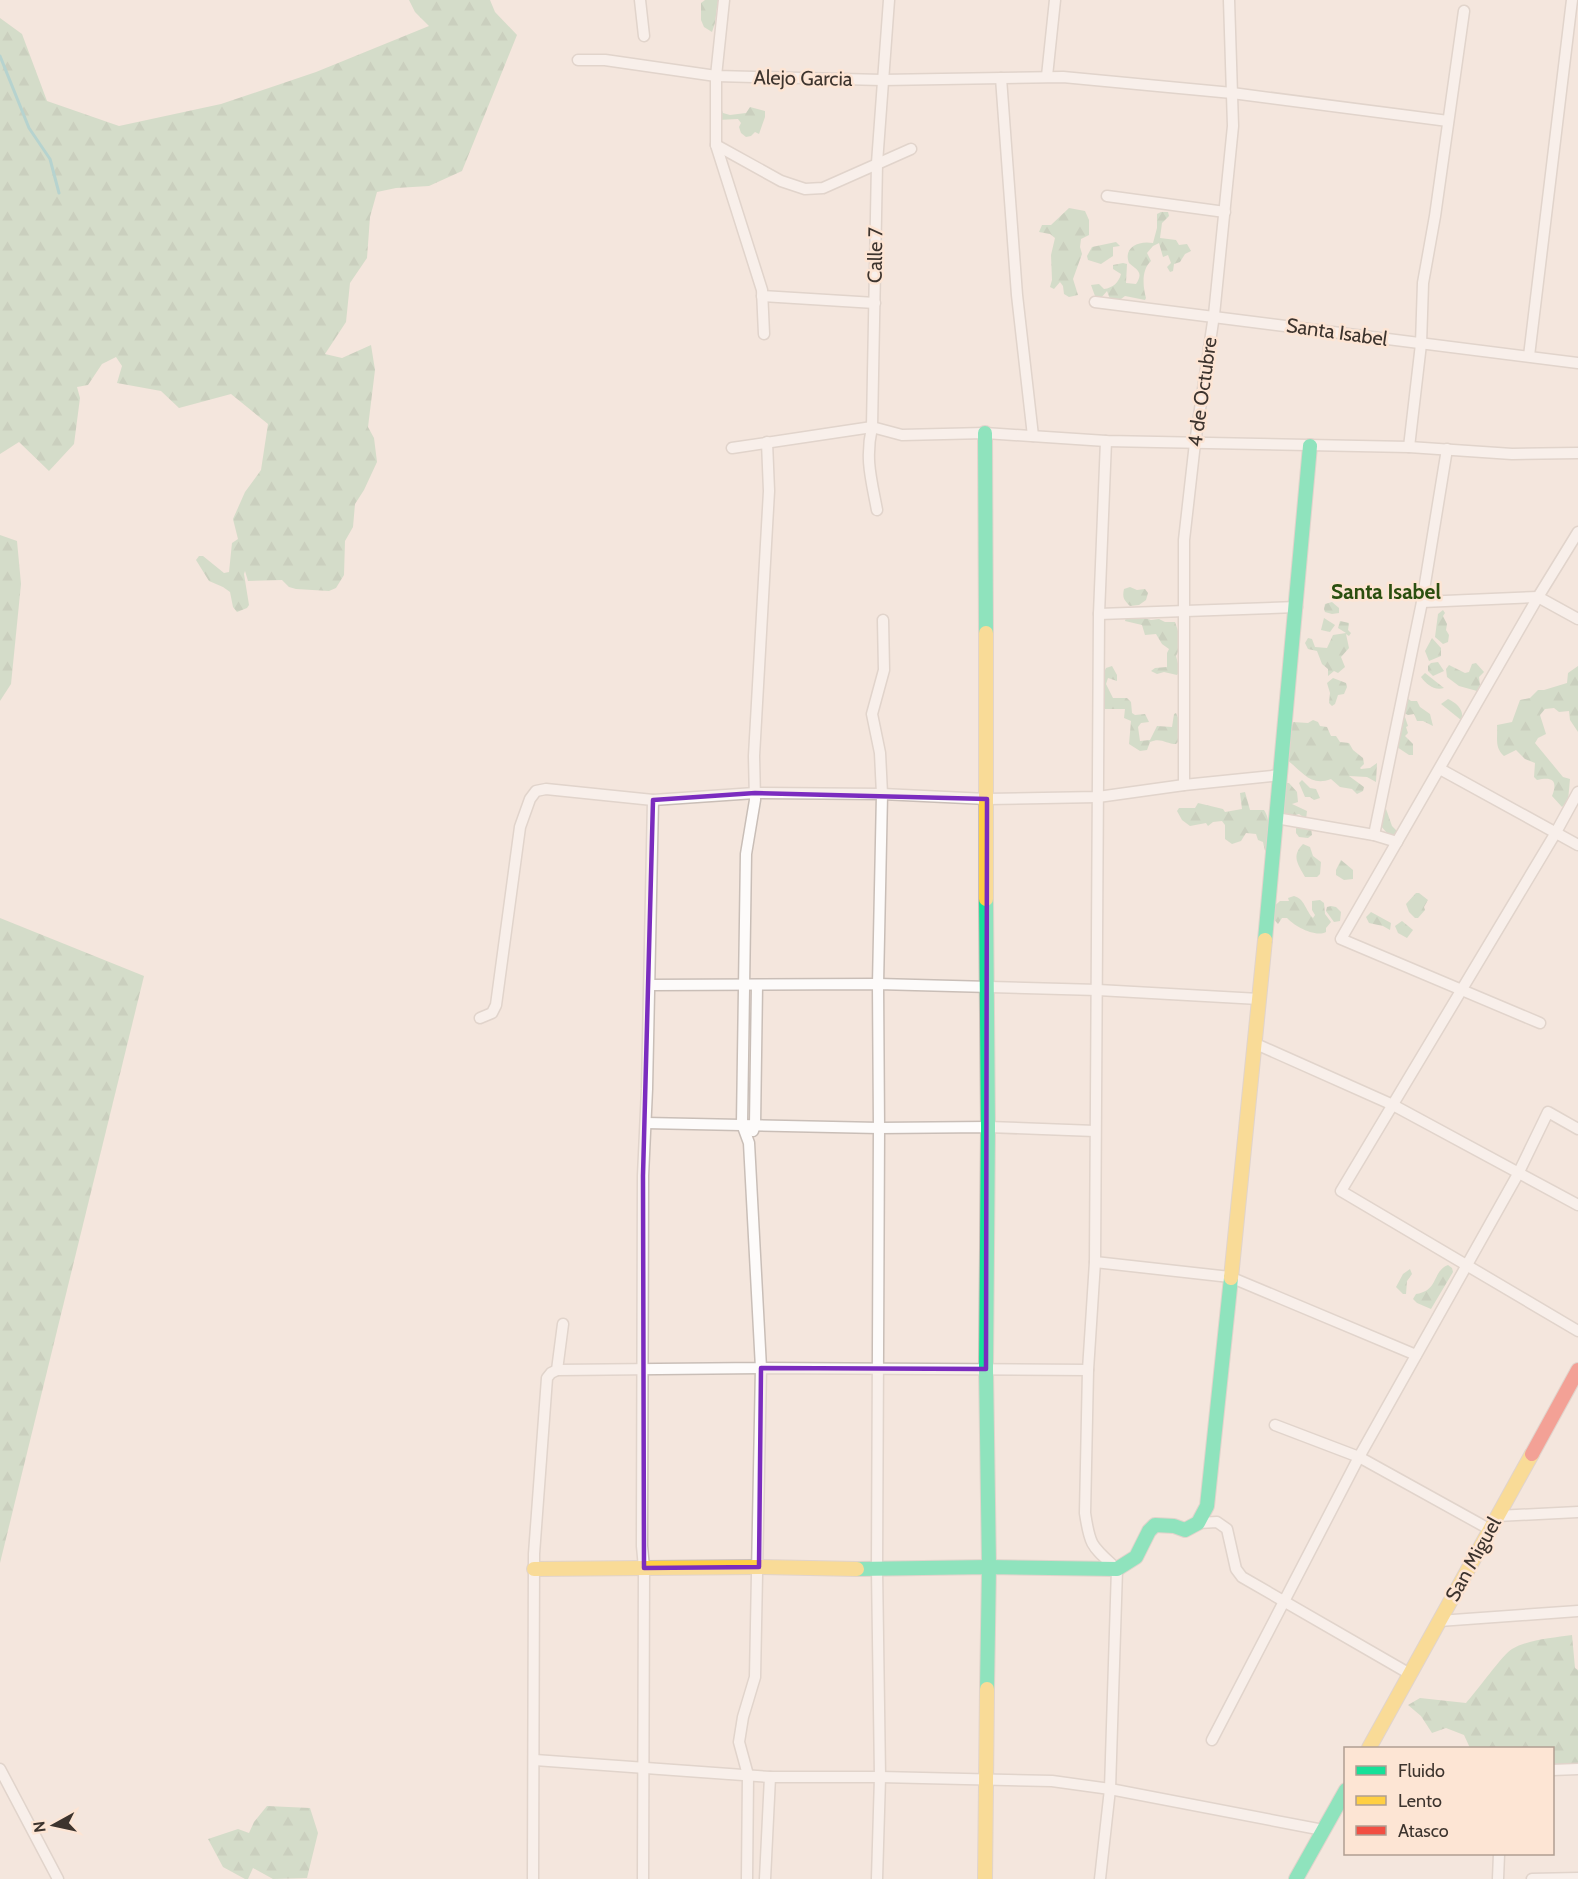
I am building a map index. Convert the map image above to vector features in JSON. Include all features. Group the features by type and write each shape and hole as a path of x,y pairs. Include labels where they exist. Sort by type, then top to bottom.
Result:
{"street":[{"path":"640,0 644,36"},
{"path":"724,0 716,76 716,145 762,296 764,334"},
{"name":"Calle 7","path":"877,510 867,449 872,427 877,163 889,0"},
{"path":"1047,76 1054,0"},
{"name":"4 de Octubre","path":"1184,784 1184,540 1195,443 1214,315 1233,126 1229,0"},
{"path":"1529,356 1572,0"},
{"path":"1409,447 1421,344 1423,283 1436,216 1464,11"},
{"name":"Alejo Garcia","path":"578,60 605,60 716,76 882,80 1047,76 1232,93 1449,121"},
{"path":"1001,78 1017,295 1033,436"},
{"path":"716,145 781,181 805,189 823,188 911,149"},
{"path":"1107,196 1225,212"},
{"path":"762,296 875,303"},
{"name":"Santa Isabel","path":"1095,302 1214,315 1578,363"},
{"path":"732,448 872,427 902,435 985,433 1106,441 1409,447 1512,454 1578,453"},
{"path":"985,433 988,1127 985,1879"},
{"path":"1106,441 1099,614 1095,1262 1088,1370 1085,1513 1088,1536 1093,1548 1117,1569"},
{"path":"747,1879 748,1775 739,1742 743,1717 755,1677 759,1567 761,1368 749,1143 742,1124 746,854 755,793 757,673 769,491 767,442"},
{"path":"1198,1523 1207,1506 1256,1044 1310,446"},
{"path":"1374,835 1422,602 1447,449"},
{"path":"1540,1023 1341,939 1538,597 1578,532"},
{"path":"1422,602 1538,597 1578,620"},
{"path":"1099,614 1297,607"},
{"path":"877,1879 880,1777 877,1569 878,984 882,794 880,753 872,714 884,670 883,620"},
{"path":"1440,769 1578,845"},
{"path":"480,1018 492,1013 496,1005 520,826 530,799 536,791 546,789 653,800 755,793 882,794 987,799 1098,797 1184,784 1281,775"},
{"path":"1578,792 1341,1191 1578,1331"},
{"path":"643,1879 644,1568 641,1368 643,1176 650,985 653,800"},
{"path":"1276,818 1374,835 1397,842"},
{"path":"650,985 878,984 1098,990 1259,999"},
{"path":"749,1143 755,1125 757,985"},
{"path":"1256,1044 1393,1105 1578,1205"},
{"path":"1212,1740 1359,1457 1518,1174 1548,1113 1578,1129"},
{"path":"646,1123 879,1128 988,1127 1095,1131"},
{"path":"1095,1262 1230,1277 1416,1355"},
{"path":"557,1370 563,1324"},
{"path":"533,1879 534,1569 547,1378 551,1373 557,1370 641,1368 1088,1370"},
{"name":"San Miguel","path":"1369,1747 1578,1370"},
{"path":"1275,1425 1359,1457 1489,1529"},
{"path":"1497,1516 1578,1512"},
{"path":"534,1569 759,1567 1117,1569 1136,1557 1149,1531 1155,1525 1174,1526 1185,1530 1198,1523 1217,1522 1227,1529 1236,1569 1242,1577 1410,1674"},
{"path":"1100,1879 1110,1789 1117,1569"},
{"path":"1439,1621 1578,1611"},
{"path":"535,1760 770,1777 1052,1781 1110,1789 1323,1830"},
{"path":"0,1769 58,1879"},
{"path":"1554,1770 1578,1769"},
{"path":"765,1879 770,1777"},
{"path":"1296,1879 1344,1793"},
{"path":"1498,1879 1499,1855"},
{"path":"1532,1879 1578,1878"}],"highlighted area":[{"path":"755,793 987,799 986,1369 761,1368 759,1567 644,1568 643,1176 653,800"}],"green space":[{"path":"409,0 490,0 495,12 517,35 462,171 429,186 377,192 370,217 367,258 350,283 346,322 325,354 342,358 371,345 375,370 368,427 374,438 377,462 355,504 353,527 345,541 344,575 336,588 329,591 296,589 289,587 282,580 248,581 245,571 249,605 237,612 233,607 230,592 209,581 196,560 199,556 203,556 224,573 229,572 232,543 238,539 233,519 245,492 261,470 268,424 231,394 179,408 161,391 117,383 122,366 116,357 102,364 88,385 77,387 80,398 74,444 49,471 19,442 0,454 0,18 22,34 47,101 119,126 221,104 316,72 429,26 415,12"},
{"path":"705,0 718,0 712,32 704,27 701,20 701,3"},
{"path":"718,107 721,107 723,113 730,115 746,113 750,107 765,111 759,134 755,132 746,137 741,133 739,127 741,123 738,119 718,120"},
{"path":"1069,208 1085,211 1089,220 1089,235 1081,239 1082,254 1073,279 1078,295 1069,297 1064,294 1060,282 1054,289 1050,287 1051,255 1055,238 1050,234 1039,232 1042,225 1051,225"},
{"path":"1168,212 1169,216 1162,223 1160,238 1176,240 1179,245 1187,244 1191,251 1185,254 1180,262 1174,264 1173,271 1170,272 1167,267 1171,263 1168,255 1163,257 1159,243 1153,246 1147,253 1151,261 1144,274 1145,300 1125,296 1117,302 1110,299 1107,291 1101,298 1095,296 1091,285 1099,284 1104,289 1113,286 1119,280 1121,274 1113,269 1113,265 1127,264 1126,283 1136,284 1139,274 1129,263 1128,253 1137,244 1153,243 1157,228 1157,214"},
{"path":"1116,242 1120,246 1113,247 1113,256 1101,264 1088,260 1087,256 1092,247"},
{"path":"0,535 17,541 21,584 11,684 0,701"},
{"path":"1130,587 1137,590 1145,589 1148,593 1146,600 1139,605 1130,606 1123,595 1124,589"},
{"path":"1332,602 1339,608 1339,613 1325,612 1325,604"},
{"path":"1443,610 1449,635 1448,642 1443,644 1435,637 1438,614"},
{"path":"1135,615 1151,620 1175,622 1180,643 1176,656 1180,671 1177,675 1164,672 1157,674 1151,671 1155,668 1167,667 1169,649 1162,644 1156,634 1145,635 1142,625 1125,621 1126,617"},
{"path":"1324,618 1335,625 1330,632 1321,630"},
{"path":"1340,621 1349,623 1348,630 1351,633 1349,636 1346,634 1349,648 1341,657 1345,667 1338,673 1334,671 1328,676 1328,669 1322,664 1317,651 1308,649 1305,643 1308,638 1312,639 1315,647 1327,648 1333,635 1346,633 1338,628"},
{"path":"1432,638 1441,648 1441,656 1429,661 1425,651"},
{"path":"1438,662 1444,671 1433,676 1428,671 1428,666"},
{"path":"1476,663 1484,672 1479,677 1480,685 1477,691 1459,686 1447,677 1446,669 1449,665 1465,673 1469,672 1472,664"},
{"path":"1112,666 1117,675 1117,681 1108,678 1106,684 1113,698 1127,698 1131,702 1132,713 1145,714 1149,722 1141,723 1138,727 1140,741 1150,740 1157,726 1172,727 1176,713 1179,720 1179,741 1176,744 1160,740 1154,741 1150,742 1147,750 1140,751 1129,744 1131,721 1124,718 1125,709 1105,709 1102,705 1104,672 1106,668"},
{"path":"1578,666 1578,732 1570,720 1569,711 1559,712 1554,708 1545,709 1540,715 1546,734 1538,738 1535,743 1563,777 1570,779 1568,801 1562,807 1552,796 1553,781 1550,779 1537,780 1534,777 1535,763 1525,759 1516,750 1504,756 1501,753 1497,742 1497,725 1512,722 1520,700 1530,698 1538,690 1567,683 1568,673"},
{"path":"1425,673 1444,688 1437,689 1428,684 1421,677"},
{"path":"1333,678 1346,683 1347,687 1344,694 1338,695 1332,706 1329,703 1330,693 1327,683"},
{"path":"1406,697 1411,701 1417,701 1420,707 1430,714 1433,726 1417,721 1414,714 1404,713"},
{"path":"1448,699 1459,708 1462,713 1461,720 1441,704"},
{"path":"1404,714 1408,726 1406,727 1408,733 1405,736 1413,744 1413,755 1397,747"},
{"path":"1313,720 1320,726 1327,727 1331,736 1336,736 1340,742 1349,743 1353,750 1363,758 1364,764 1361,769 1370,768 1377,763 1376,782 1367,777 1349,776 1364,787 1363,791 1357,794 1352,789 1340,787 1331,779 1317,781 1312,779 1287,760 1289,731 1293,722 1308,723"},
{"path":"1302,780 1310,788 1316,789 1320,798 1314,800 1305,797 1299,783"},
{"path":"1286,783 1289,783 1297,792 1298,802 1292,804 1307,811 1306,819 1299,814 1290,817 1281,813"},
{"path":"1245,792 1250,810 1264,810 1268,820 1266,855 1263,842 1258,840 1256,834 1246,833 1241,841 1232,844 1225,839 1225,825 1222,821 1213,822 1208,826 1206,823 1190,826 1182,820 1177,811 1179,808 1195,808 1198,803 1223,809 1225,812 1242,809 1240,793"},
{"path":"1385,806 1392,826 1398,832 1393,835 1387,833 1380,825"},
{"path":"1296,826 1311,828 1312,835 1308,838 1299,837 1296,833"},
{"path":"1303,844 1310,847 1313,856 1321,862 1320,874 1317,877 1305,877 1298,864 1297,852"},
{"path":"1341,860 1353,870 1353,879 1344,880 1336,875"},
{"path":"1416,893 1428,900 1424,907 1425,910 1418,918 1409,912 1406,904"},
{"path":"1294,896 1303,902 1313,918 1315,915 1312,910 1312,901 1320,900 1324,903 1325,914 1331,922 1326,932 1310,932 1287,918 1282,918 1278,924 1271,916 1272,908 1280,901 1289,901 1288,898"},
{"path":"1331,906 1341,912 1340,921 1334,922 1326,911 1327,907"},
{"path":"1371,912 1391,923 1390,930 1369,923 1366,917"},
{"path":"0,918 144,976 0,1563"},
{"path":"1402,921 1413,930 1407,938 1398,933 1395,926"},
{"path":"1448,1265 1453,1272 1431,1309 1417,1303 1413,1299 1416,1294 1428,1289 1439,1272"},
{"path":"1410,1269 1412,1274 1407,1281 1406,1294 1403,1294 1396,1287 1403,1274"},
{"path":"1572,1635 1575,1668 1578,1670 1578,1767 1554,1767 1554,1747 1470,1747 1464,1735 1446,1728 1432,1733 1421,1716 1408,1705 1420,1698 1466,1703 1508,1652 1534,1641"},
{"path":"267,1806 310,1808 318,1833 307,1878 273,1879 253,1868 248,1879 245,1879 223,1867 208,1839 238,1829 249,1833 254,1822"}],"waterway":[{"path":"0,56 29,128 50,159 59,193"}],"traffic: fast":[{"path":"985,433 986,633"},
{"path":"1265,940 1310,446"},
{"path":"986,899 988,1127 986,1369 989,1567 987,1689"},
{"path":"857,1569 989,1567 1117,1569 1136,1557 1149,1531 1155,1525 1174,1526 1185,1530 1198,1523 1207,1506 1231,1278"},
{"path":"1296,1879 1344,1794"}],"traffic: slow":[{"path":"986,633 986,899"},
{"path":"1231,1278 1265,940"},
{"path":"1370,1747 1532,1454"},
{"path":"534,1569 759,1567 857,1569"},
{"path":"985,1879 987,1689"}],"traffic: jam":[{"path":"1532,1454 1578,1370"}],"district":[{"name":"Santa Isabel","path":"1386,592"}]}
